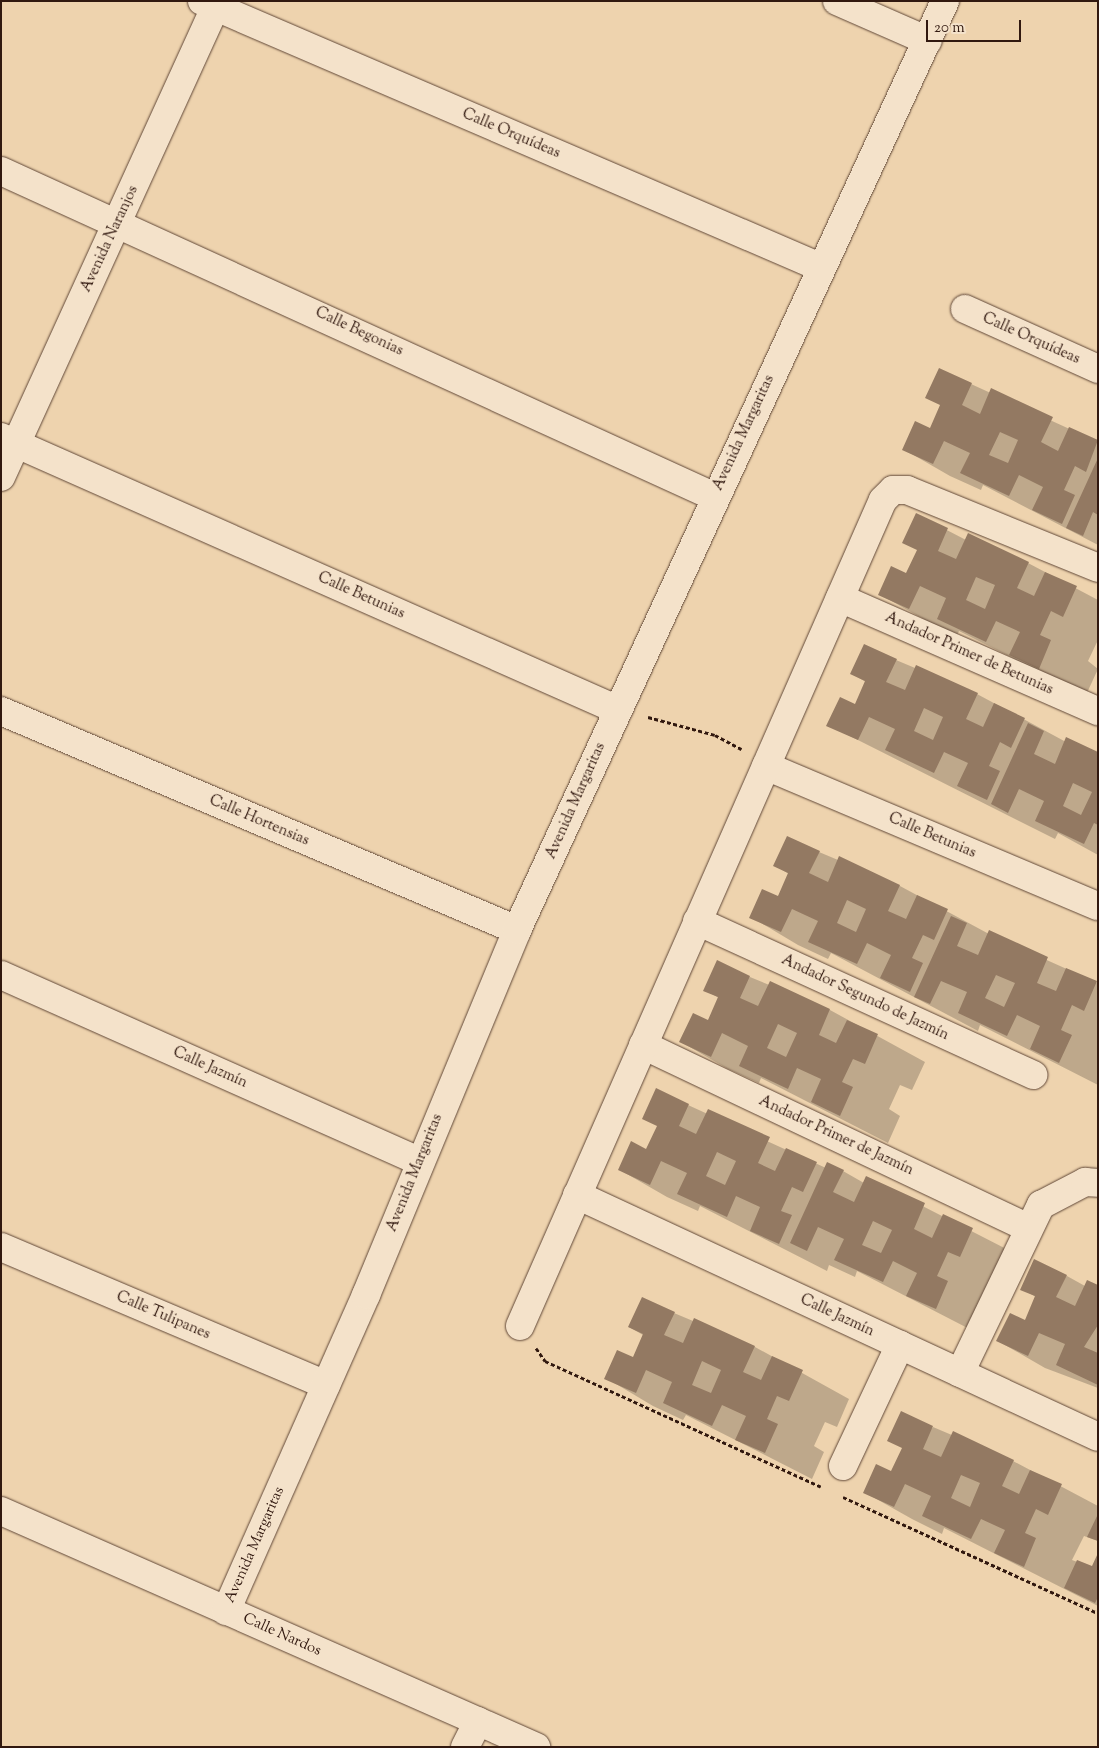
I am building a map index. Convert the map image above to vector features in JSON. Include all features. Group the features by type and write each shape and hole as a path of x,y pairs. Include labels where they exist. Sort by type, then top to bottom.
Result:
{"street":[{"path":"837,1 928,41"},
{"name":"Avenida Margaritas","path":"226,1611 326,1384 517,930 820,267 946,1"},
{"name":"Avenida Naranjos","path":"1,477 8,440 119,221 212,3"},
{"name":"Calle Orquídeas","path":"212,3 820,267"},
{"name":"Calle Begonias","path":"1,171 119,221 715,497"},
{"name":"Calle Orquídeas","path":"965,309 1098,369"},
{"name":"Calle Betunias","path":"8,440 618,710"},
{"path":"520,1326 883,500 893,490 907,490 1098,568"},
{"name":"Andador Primer de Betunias","path":"840,598 1098,711"},
{"name":"Calle Hortensias","path":"1,712 517,930"},
{"name":"Calle Betunias","path":"766,766 1098,906"},
{"name":"Andador Segundo de Jazmín","path":"697,921 1033,1075"},
{"name":"Calle Jazmín","path":"1,975 420,1161"},
{"name":"Andador Primer de Jazmín","path":"643,1044 1029,1228"},
{"path":"960,1373 1041,1205 1061,1191 1085,1182 1098,1183"},
{"name":"Calle Jazmín","path":"577,1194 1098,1437"},
{"name":"Calle Tulipanes","path":"1,1247 326,1384"},
{"path":"843,1466 900,1345"},
{"name":"Calle Nardos","path":"1,1511 536,1747"},
{"path":"465,1747 478,1721"}],"path":[{"path":"618,710 726,739"},
{"path":"520,1326 545,1361 826,1489"},
{"path":"835,1493 1098,1613"}],"building":[{"path":"939,368 972,383 962,405 980,414 991,388 1053,417 1041,442 1058,451 1069,427 1098,440 1086,472 1075,466 1064,490 1075,495 1062,524 1032,510 1043,487 1019,475 1009,496 960,473 970,453 944,441 933,464 902,450 915,421 930,428 940,405 925,398","holes":["1000,432 1018,440 1008,463 989,455"]},
{"path":"1098,458 1098,515 1093,512 1083,536 1066,528"},
{"path":"916,513 948,528 938,551 956,559 968,533 1029,562 1017,588 1034,596 1045,572 1077,586 1063,617 1051,611 1040,635 1051,640 1039,669 1009,655 1020,632 996,621 986,642 937,619 946,598 920,586 909,609 878,595 891,566 906,573 917,550 902,543","holes":["976,577 995,585 985,609 966,600"]},
{"path":"864,644 897,659 886,682 905,690 916,665 978,693 966,719 983,727 994,703 1025,718 1011,748 1000,742 989,766 1000,771 987,800 957,786 968,763 944,752 934,773 885,750 895,729 869,717 858,740 826,726 840,697 855,704 865,681 850,674","holes":["924,708 943,717 933,740 914,731"]},
{"path":"1028,723 1044,731 1034,754 1055,764 1066,737 1098,752 1098,825 1094,823 1084,844 1035,821 1044,801 1019,789 1008,813 991,804","holes":["1073,783 1092,792 1081,815 1063,806"]},
{"path":"787,836 820,851 809,873 828,882 839,856 900,885 888,911 906,919 917,895 948,909 934,940 923,935 912,958 923,963 910,992 880,978 891,955 867,943 857,964 808,942 818,921 792,909 781,932 749,918 762,889 778,896 788,873 773,866","holes":["847,900 866,909 856,932 837,923"]},
{"path":"951,916 967,923 957,946 978,955 989,930 1048,957 1037,983 1056,991 1066,968 1097,981 1084,1011 1072,1005 1061,1030 1072,1035 1059,1063 1030,1049 1040,1026 1017,1015 1007,1036 958,1013 967,992 941,981 930,1004 914,997","holes":["996,975 1015,983 1004,1007 985,998"]},
{"path":"717,960 750,976 740,998 758,1006 770,981 830,1009 819,1035 836,1043 847,1020 878,1034 865,1064 853,1059 842,1082 853,1087 840,1116 811,1102 821,1079 797,1068 788,1089 739,1066 748,1046 722,1033 711,1057 679,1042 693,1013 708,1020 718,997 703,991","holes":["778,1024 797,1033 786,1057 767,1048"]},
{"path":"656,1088 689,1104 679,1126 696,1134 708,1109 770,1137 758,1163 775,1171 786,1148 817,1162 803,1192 792,1187 781,1211 792,1215 779,1244 750,1231 760,1207 736,1196 727,1217 677,1194 687,1173 661,1161 650,1185 618,1170 631,1141 646,1149 657,1126 642,1119","holes":["717,1152 736,1161 725,1185 706,1176"]},
{"path":"827,1162 844,1170 833,1192 854,1202 866,1176 925,1203 914,1229 932,1238 943,1214 973,1228 960,1257 948,1252 937,1276 948,1281 936,1309 906,1296 917,1273 893,1261 883,1282 834,1260 844,1239 818,1227 807,1251 790,1243","holes":["873,1221 892,1230 881,1253 862,1245"]},
{"path":"1034,1259 1067,1275 1056,1297 1075,1306 1087,1280 1098,1285 1098,1325 1084,1347 1098,1353 1098,1385 1056,1365 1065,1344 1039,1333 1028,1356 996,1341 1010,1313 1025,1320 1035,1296 1020,1290"},
{"path":"642,1297 675,1312 664,1335 683,1343 694,1318 755,1346 743,1372 761,1380 772,1356 803,1370 789,1401 777,1396 767,1419 778,1424 765,1453 735,1440 746,1416 722,1405 712,1426 663,1403 672,1382 646,1370 636,1393 604,1379 617,1350 633,1357 643,1334 628,1327","holes":["702,1361 721,1370 711,1393 692,1385"]},
{"path":"901,1411 933,1426 923,1449 941,1457 953,1431 1014,1460 1002,1486 1019,1494 1030,1470 1062,1484 1048,1515 1036,1509 1025,1533 1036,1538 1024,1567 994,1553 1005,1530 981,1519 971,1539 922,1516 931,1496 905,1484 894,1507 863,1493 876,1464 891,1471 902,1448 887,1441","holes":["961,1475 980,1483 970,1507 951,1498"]},
{"path":"1098,1514 1098,1541 1087,1537"},
{"path":"1098,1553 1098,1597 1095,1603 1064,1588 1077,1560 1092,1566"}]}
